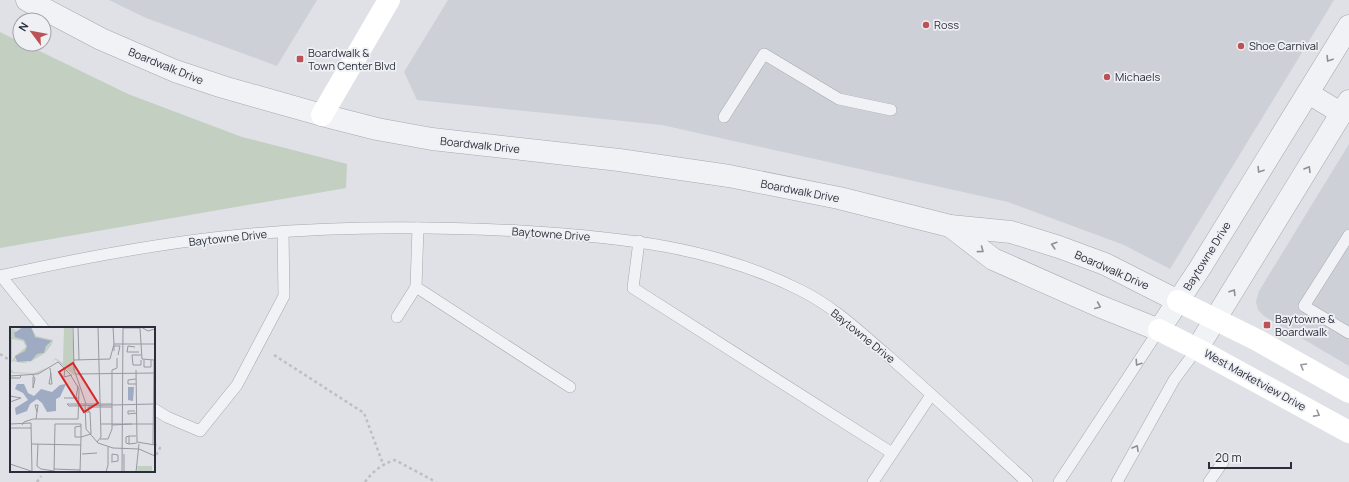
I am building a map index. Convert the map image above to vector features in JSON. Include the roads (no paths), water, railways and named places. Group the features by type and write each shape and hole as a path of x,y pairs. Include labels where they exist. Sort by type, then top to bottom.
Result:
{"main road":[{"path":"322,115 389,0"},
{"path":"1178,301 1257,340 1349,392"},
{"name":"West Marketview Drive","path":"1159,330 1197,349 1349,432"}],"street":[{"name":"Boardwalk Drive","path":"27,0 102,39 175,71 224,87 322,115 377,129 432,139 619,160 729,176 839,198 950,226 1011,232 1059,247 1105,264 1178,301"},
{"name":"Baytowne Drive","path":"1159,330 1349,26"},
{"path":"1197,349 1345,107 1308,93"},
{"name":"Boardwalk Drive","path":"950,226 993,259 1071,294 1159,330"}],"lane":[{"path":"724,118 764,54 839,99 891,110"},
{"name":"Baytowne Drive","path":"1,276 111,252 231,236 347,228 457,228 560,234 639,241 715,256 764,272 805,293 844,318 1028,482"},
{"path":"397,317 416,287 418,228"},
{"path":"155,410 167,417 200,431 237,385 284,296 283,232"},
{"path":"1349,235 1304,306 1349,333"},
{"path":"639,241 633,288 892,453"},
{"path":"1,276 42,327"},
{"path":"416,287 570,387"},
{"name":"Baytowne Drive","path":"1059,482 1159,330"},
{"path":"1117,482 1174,380 1197,349"},
{"path":"873,482 931,395"},
{"path":"1209,482 1223,462"}],"place":[{"name":"Ross","path":"926,25"},
{"name":"Shoe Carnival","path":"1241,46"},
{"name":"Boardwalk & Town Center Blvd","path":"300,59"},
{"name":"Michaels","path":"1107,77"},
{"name":"Baytowne & Boardwalk","path":"1267,325"}]}
